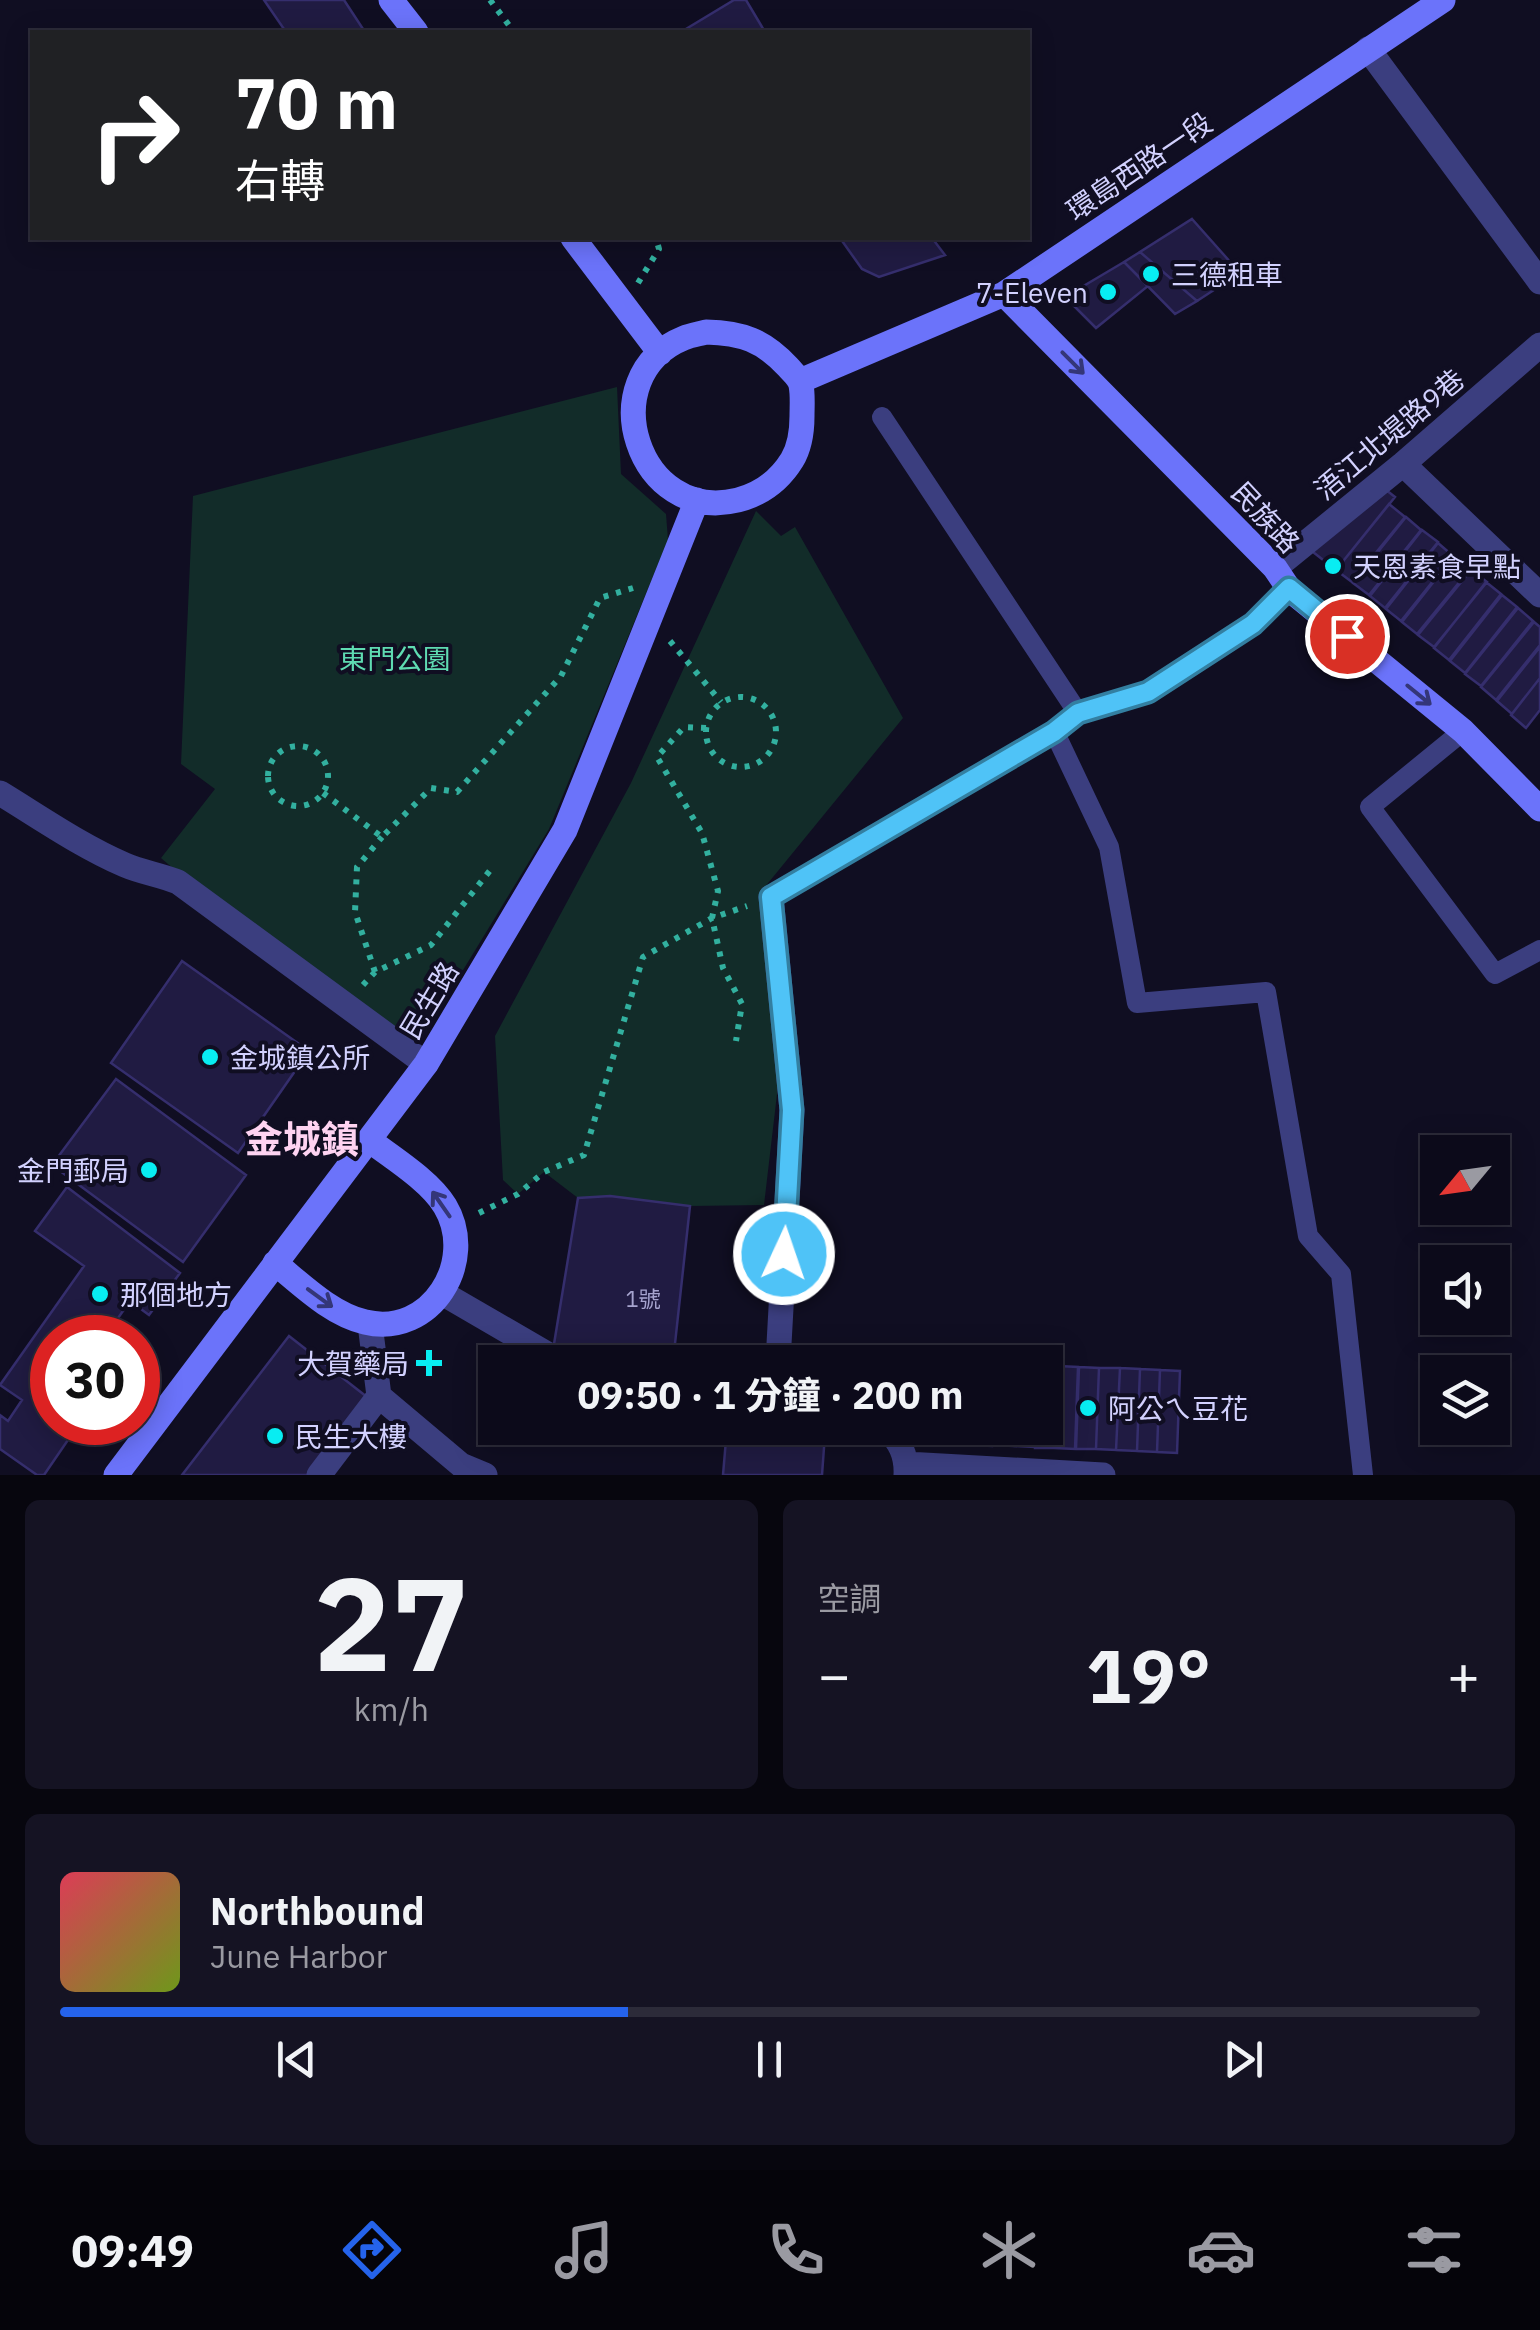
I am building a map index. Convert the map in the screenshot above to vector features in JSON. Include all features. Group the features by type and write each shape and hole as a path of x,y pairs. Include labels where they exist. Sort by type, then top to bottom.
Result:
{"main road":[{"path":"391,0 414,30"},
{"name":"環島西路一段","path":"800,380 1004,294 1443,0"},
{"path":"575,240 660,353"},
{"name":"民族路","path":"1004,294 1282,578 1463,731 1540,809"},
{"path":"706,332 732,332 756,340 777,355 800,380 802,430 794,458 777,480 753,496 725,503 698,500 673,490 653,473 639,450 632,424 634,398 644,374 660,353 682,339 706,332"},
{"name":"民生路","path":"116,1475 426,1064 565,830 698,500"},
{"path":"275,1263 346,1316 370,1324 396,1323 420,1314 442,1292 452,1275 457,1250 454,1226 444,1204 369,1140"}],"street":[{"path":"1368,48 1540,282"},
{"name":"浯江北堤路9巷","path":"1282,578 1403,464 1540,346"},
{"path":"1403,464 1540,595"},
{"path":"0,794 130,868 178,882 426,1064"},
{"path":"771,897 792,1110 779,1345"},
{"path":"442,1292 532,1345"},
{"path":"370,1324 379,1396 461,1464 486,1475"},
{"path":"319,1475 379,1396"},
{"path":"901,1445 906,1470 1103,1475"}],"lane":[{"path":"882,417 1078,713"},
{"path":"771,897 1054,732 1078,713 1148,692 1253,624 1282,578"},
{"path":"1463,731 1370,807 1494,974 1540,950"},
{"path":"1054,732 1109,847 1137,1003 1266,992 1308,1236 1341,1274 1363,1475"}],"path":[{"path":"490,0 512,30"},
{"path":"625,305 659,249 657,240"},
{"path":"375,972 355,912 357,867 431,788 457,792 561,676 600,598 634,588"},
{"path":"686,662 721,702"},
{"path":"731,697 754,698 764,704 776,723 774,746 759,762 747,767 724,763 708,745 706,728 712,710 721,702 731,697"},
{"path":"706,728 684,727 658,757 702,833 718,892 712,918 723,968 742,1004 736,1040"},
{"path":"304,746 312,750 320,756 328,774 323,792 308,805 287,805 272,792 268,782 270,762 284,748 304,746"},
{"path":"323,792 382,837"},
{"path":"352,997 375,972 431,945 492,868"},
{"path":"454,1226 518,1194 544,1172 584,1154 643,957 712,918 771,897"}],"green space":[{"name":"東門公園","path":"617,387 621,474 666,514 668,540 549,829 418,1044 161,858 215,789 181,764 193,496"},
{"path":"756,511 781,536 795,527 903,718 760,893 783,1043 764,1205 690,1206 610,1196 578,1198 544,1172 518,1194 503,1180 495,1036 631,783"}],"building":[{"path":"264,0 344,0 364,30 285,30"},
{"path":"734,0 746,0 764,30 684,30"},
{"path":"1192,219 1240,273 1197,301 1140,252"},
{"path":"841,240 934,240 945,255 879,277 862,269"},
{"name":"三德租車","path":"1140,252 1197,301 1175,314 1124,262"},
{"name":"7-Eleven","path":"1124,262 1148,286 1096,328 1065,297"},
{"path":"1372,479 1395,497 1336,570 1313,552"},
{"path":"1389,504 1405,517 1352,582 1336,570"},
{"path":"1406,517 1421,530 1369,595 1353,583"},
{"path":"1422,530 1438,542 1385,608 1370,596"},
{"path":"1438,543 1453,556 1401,621 1386,609"},
{"path":"1454,556 1470,569 1417,634 1402,622"},
{"path":"1471,570 1487,582 1434,647 1418,635"},
{"path":"1486,582 1501,594 1449,660 1434,648"},
{"path":"1502,595 1517,607 1465,673 1450,661"},
{"path":"1518,608 1533,621 1481,686 1465,674"},
{"path":"1534,622 1540,627 1540,645 1496,700 1481,687"},
{"path":"1540,647 1540,678 1512,714 1497,701"},
{"path":"1540,678 1540,710 1526,728 1511,715"},
{"name":"金城鎮公所","path":"182,961 309,1051 238,1153 111,1063"},
{"name":"金門郵局","path":"116,1079 246,1175 183,1262 52,1165"},
{"path":"67,1187 180,1273 149,1315 130,1301 120,1315 49,1315 84,1266 35,1231"},
{"path":"610,1196 690,1206 675,1345 554,1344 578,1198"},
{"name":"民生大樓","path":"289,1336 367,1397 307,1475 182,1475"},
{"path":"30,1342 30,1445 65,1445 44,1475 37,1475 0,1449 0,1415 8,1421 22,1400 0,1385"},
{"path":"1063,1366 1078,1367 1075,1449 1055,1448 1063,1445"},
{"name":"阿公ㄟ豆花","path":"1079,1367 1099,1368 1096,1449 1076,1449"},
{"path":"1099,1368 1120,1368 1116,1450 1096,1449"},
{"path":"1120,1368 1140,1369 1137,1451 1116,1450"},
{"path":"1140,1369 1160,1370 1157,1452 1137,1451"},
{"path":"1160,1370 1180,1371 1177,1453 1157,1452"},
{"path":"726,1445 824,1445 822,1475 723,1475"}],"place":[{"name":"三德租車","path":"1151,274"},
{"name":"7-Eleven","path":"1108,292"},
{"name":"天恩素食早點","path":"1333,566"},
{"name":"金城鎮公所","path":"210,1057"},
{"name":"金門郵局","path":"149,1170"},
{"name":"那個地方","path":"100,1294"},
{"name":"大賀藥局","path":"429,1363"},
{"name":"阿公ㄟ豆花","path":"1088,1408"},
{"name":"民生大樓","path":"275,1436"}],"district":[{"name":"金城鎮","path":"302,1138"}],"route":[{"path":"784,1254 792,1110 771,897 1054,732 1078,713 1148,692 1253,624 1289,588 1347,636"}]}
